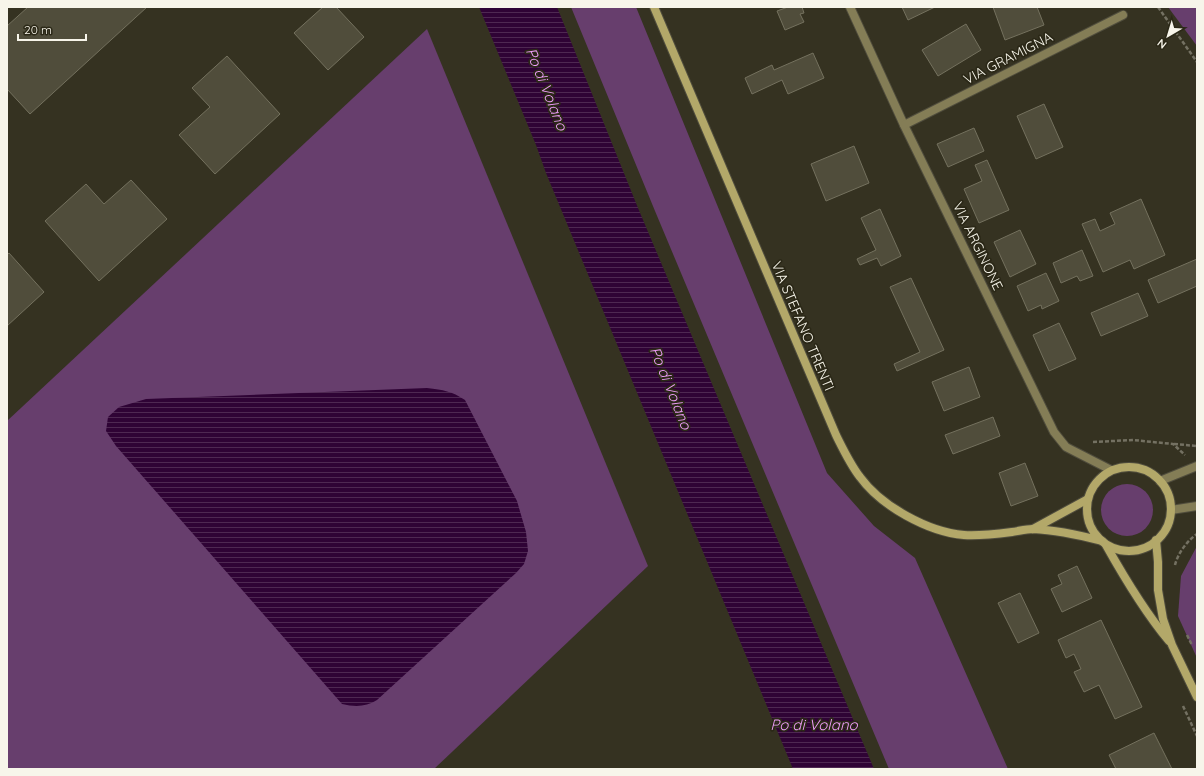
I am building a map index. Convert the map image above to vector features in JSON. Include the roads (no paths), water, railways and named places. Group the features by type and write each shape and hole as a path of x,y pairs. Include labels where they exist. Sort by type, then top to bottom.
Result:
{"main road":[{"name":"VIA STEFANO TRENTI","path":"654,7 836,435 861,478 874,492 899,511 913,520 945,532 964,535 994,534 1032,529 1072,533 1126,551 1138,550 1150,545 1165,530 1169,523 1171,510 1170,499 1166,488 1152,473 1132,466 1122,467 1111,470 1099,478 1093,485 1086,508 1088,521 1092,530 1104,543"},
{"name":"VIA STEFANO TRENTI","path":"1032,529 1088,499"},
{"path":"1156,540 1158,590 1163,619 1172,645 1197,698"},
{"path":"1104,543 1146,613 1172,645"}],"street":[{"name":"VIA ARGINONE","path":"850,7 904,125 1054,432 1066,447 1111,470"},
{"name":"VIA GRAMIGNA","path":"904,125 1123,15"},
{"path":"1160,481 1193,468"},
{"path":"1171,510 1197,506"}],"water":[{"name":"Po di Volano","path":"479,7 557,7 638,208 874,769 793,769 546,173 536,145"},
{"path":"427,388 447,391 465,400 517,501 526,532 528,551 524,564 516,573 377,700 360,706 342,704 116,446 106,431 108,417 119,407 146,399"}]}
